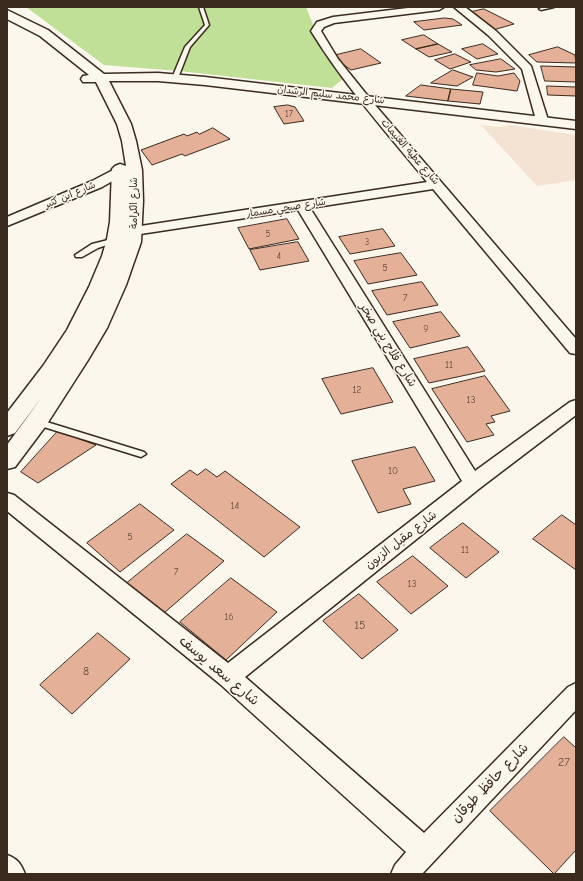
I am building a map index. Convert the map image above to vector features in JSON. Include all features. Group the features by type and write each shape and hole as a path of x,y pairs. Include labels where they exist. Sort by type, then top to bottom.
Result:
{"street":[{"name":"شارع عطية الغنيمات","path":"439,7 333,20 320,24 316,31 330,54 368,103 576,349"},
{"path":"459,7 492,33 527,68 542,120"},
{"name":"شارع الكرامة","path":"7,14 44,33 109,84 129,141 127,171 116,240 100,283 50,370 7,427"},
{"name":"شارع الكرامة","path":"7,24 64,60 109,84"},
{"name":"شارع محمد سليم الرشدان","path":"109,84 175,78 368,103 576,134"},
{"name":"شارع محمد سليم الرشدان","path":"109,84 215,90 368,103 542,120 576,125"},
{"path":"109,84 158,86"},
{"name":"شارع الكرامة","path":"7,461 37,422 78,360 97,328 117,285 132,242 135,201 115,130 100,102 109,84"},
{"name":"شارع ابن كثير","path":"7,222 127,171"},
{"name":"شارع صبحي مسمار","path":"134,231 437,184"},
{"name":"شارع فلاح بني صخر","path":"302,206 473,483"},
{"name":"شارع مقبل الزبون","path":"228,677 473,483 576,406"},
{"name":"شارع سعد يوسف","path":"7,500 228,677 425,851"},
{"name":"شارع حافظ طوقان","path":"404,874 576,694"},
{"path":"7,868 12,874"}],"lane":[{"path":"175,78 191,41 205,30 207,25 201,7"},
{"path":"541,9 552,7"},
{"path":"79,255 95,246 116,240"},
{"path":"37,422 141,454"}],"shaded area":[{"path":"481,125 500,127 510,125 576,135 576,180 537,186"}],"green space":[{"path":"26,7 306,7 318,37 344,78 332,88 179,71 104,65"}],"building":[{"path":"484,9 514,24 493,30 471,12"},
{"path":"445,18 453,19 462,25 424,30 414,22"},
{"path":"424,35 438,44 416,49 402,40"},
{"path":"438,44 452,52 429,57 416,49"},
{"path":"483,44 498,54 477,59 462,49"},
{"path":"558,47 575,55 576,63 537,62 529,55"},
{"path":"361,49 381,63 351,70 332,56"},
{"path":"455,54 471,62 450,69 435,60"},
{"path":"501,59 515,69 496,72 476,70 470,65"},
{"path":"541,66 576,67 576,82 545,81"},
{"path":"453,70 473,77 457,86 431,83"},
{"path":"477,73 498,76 514,73 520,81 517,91 473,85"},
{"path":"421,85 451,89 448,101 406,96"},
{"path":"547,86 576,87 576,96 548,95"},
{"path":"451,89 483,92 480,104 448,101"},
{"path":"288,105 295,107 304,121 284,124 274,107"},
{"path":"213,128 230,139 185,156 182,154 152,165 141,150 184,134 187,136 197,132 199,134"},
{"path":"287,219 299,239 249,249 238,228"},
{"path":"383,229 395,246 350,254 339,237"},
{"path":"298,242 309,261 260,270 250,250"},
{"path":"401,253 417,275 368,284 354,261"},
{"path":"422,282 438,305 387,315 372,291"},
{"path":"441,312 460,336 410,348 393,322"},
{"path":"468,347 485,371 429,383 414,359"},
{"path":"373,368 393,402 341,414 322,379"},
{"path":"485,376 510,411 491,416 495,422 486,424 494,435 467,442 432,389"},
{"path":"58,431 96,445 38,483 21,472"},
{"path":"415,447 435,481 403,489 411,504 378,513 352,461"},
{"path":"206,469 217,477 225,471 300,527 264,557 171,484 190,470 197,475"},
{"path":"140,504 174,530 120,572 87,543"},
{"path":"562,515 576,525 576,570 533,539"},
{"path":"463,523 499,552 466,578 430,548"},
{"path":"187,534 224,561 164,613 127,583"},
{"path":"413,556 448,586 411,614 377,582"},
{"path":"231,578 277,612 226,660 180,622"},
{"path":"359,594 398,630 362,659 323,621"},
{"path":"98,633 130,659 72,714 40,685"},
{"path":"564,737 576,748 576,850 554,874 490,811"}]}
